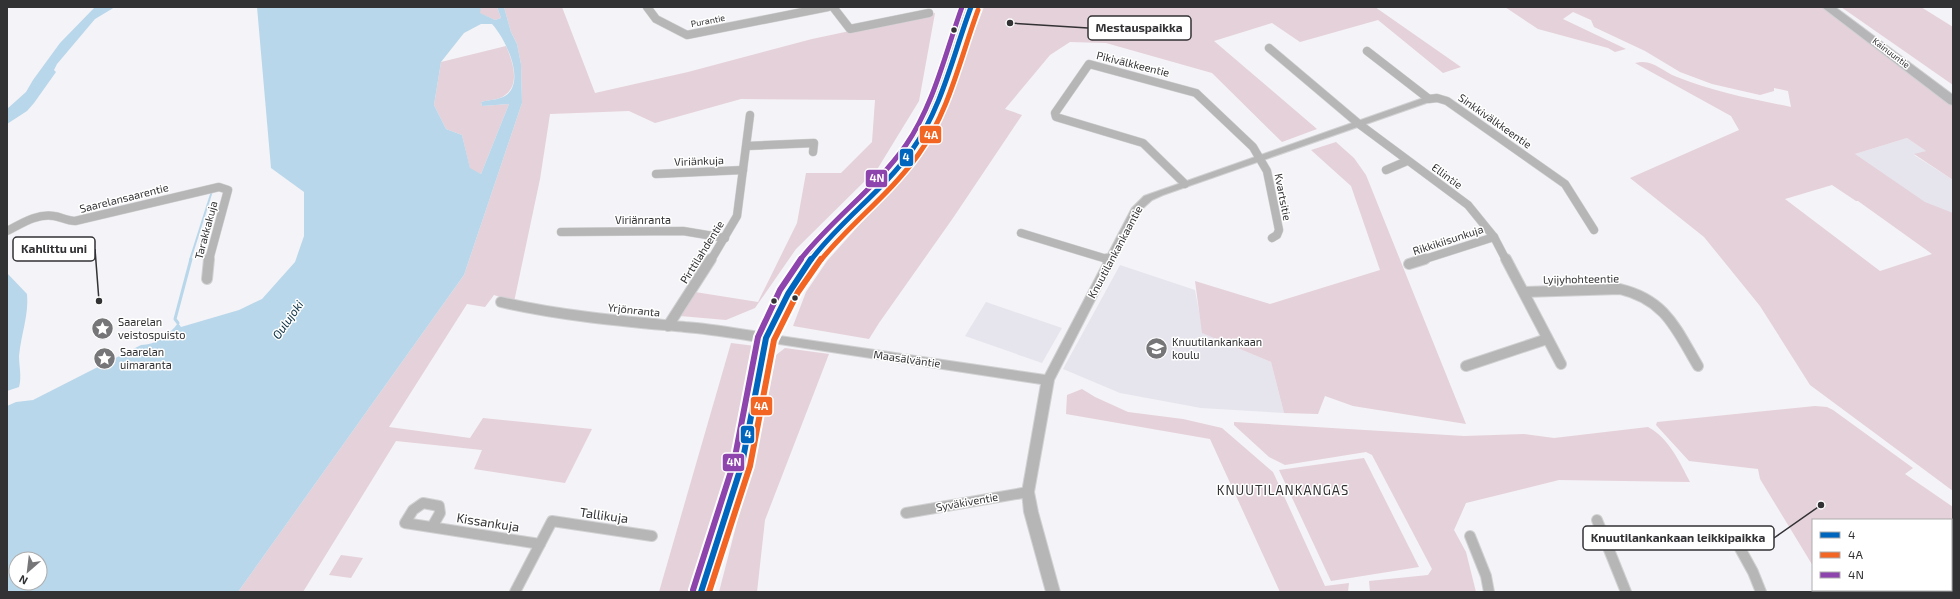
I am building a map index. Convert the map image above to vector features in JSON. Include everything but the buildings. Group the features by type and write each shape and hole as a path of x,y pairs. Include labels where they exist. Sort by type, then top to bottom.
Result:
{"highway":[{"name":"Kainuuntie","path":"1828,7 1953,101"},
{"name":"Kainuuntie","path":"1837,7 1953,94"}],"main road":[{"path":"701,592 742,464 766,338 783,302 813,256 888,178 912,149 930,119 971,7"}],"street":[{"name":"Purantie","path":"647,7 656,19 686,35 828,7"},
{"path":"833,7 850,29 929,13"},
{"name":"Ellintie","path":"1269,48 1359,124 1468,205 1477,214 1494,236 1561,364"},
{"name":"Sinkkivälkkeentie","path":"1367,51 1429,99 1438,98 1447,101 1565,184 1594,230"},
{"name":"Pikivälkkeentie","path":"1184,184 1150,148 1143,143 1056,117 1055,113 1086,67 1090,64 1196,93 1253,147 1260,158"},
{"name":"Knuutilankankaantie","path":"1053,592 1031,512 1028,492 1048,380 1141,202 1159,193 1184,184 1429,99"},
{"name":"Pirttilahdentie","path":"668,326 725,238 737,216 750,115"},
{"path":"747,146 814,143 813,152"},
{"name":"Kvartsitie","path":"1260,158 1267,171 1279,230 1277,235 1272,238"},
{"path":"1386,170 1408,161"},
{"name":"Viriänkuja","path":"656,174 743,170"},
{"name":"Saarelansaarentie","path":"7,231 43,215 53,216 66,221 75,221 190,193 219,187 226,188"},
{"name":"Tarakkakuja","path":"207,279 207,268 228,190 226,188"},
{"name":"Viriänranta","path":"561,232 683,231 725,238"},
{"path":"1021,233 1110,260"},
{"name":"Rikkikiisunkuja","path":"1409,264 1494,236"},
{"name":"Lyijyhohteentie","path":"1524,292 1620,289 1633,291 1651,299 1665,312 1698,366"},
{"name":"Yrjönranta","path":"501,302 527,308 592,318 766,338"},
{"name":"Maasälväntie","path":"766,338 1048,380"},
{"path":"1466,366 1547,339"},
{"name":"Syväkiventie","path":"906,513 1028,492"},
{"path":"1597,520 1626,592"},
{"name":"Tallikuja","path":"540,544 552,521 652,536"},
{"name":"Kissankuja","path":"432,527 540,544"},
{"path":"1731,532 1753,572 1761,592"},
{"path":"1470,536 1486,576 1489,592"},
{"path":"515,592 540,544"}],"shaded area":[{"path":"481,7 497,7 501,18 495,20 479,13"},
{"path":"504,7 562,7 595,93 688,72 812,39 935,13 919,101 878,168 796,249 755,308 726,320 680,316 695,292 758,302 797,223 806,173 841,173 872,142 875,100 741,99 655,123 629,111 550,114 540,179 514,302 494,295 485,307 467,304 389,427 470,438 483,418 592,429 565,483 474,469 482,450 396,441 303,592 238,592 464,275 522,103 521,64 517,44 511,32"},
{"path":"984,7 1375,7 1461,67 1443,73 1378,20 1300,42 1272,23 1214,41 1317,129 1282,142 1212,73 1106,43 1070,42 1050,55 1005,109 1022,115 869,339 793,326 806,292 827,261 895,185 939,125"},
{"path":"1505,7 1822,7 1953,106 1953,180 1914,154 1926,151 1907,138 1855,154 1925,202 1953,213 1953,491 1810,385 1760,306 1704,237 1630,178 1739,130 1731,116 1635,63 1647,62 1677,77 1719,91 1791,107 1788,91 1774,88 1774,91 1760,95 1712,84 1680,72 1645,51 1594,27 1591,20 1573,12 1563,19 1626,49 1615,52 1608,48 1538,29","holes":["1832,185 1858,201 1932,254 1880,271 1785,199"]},
{"path":"1841,7 1921,7 1953,27 1953,85"},
{"path":"506,46 513,65 513,85 503,97 481,102 482,106 509,104 481,174 470,169 462,135 446,129 434,105 441,62"},
{"path":"1907,138 1926,151 1914,155 1953,180 1953,219 1842,158"},
{"path":"1336,142 1354,158 1366,175 1466,424 1353,406 1325,396 1318,414 1284,413 1271,362 1202,333 1195,281 1270,304 1380,270 1351,186 1311,150"},
{"name":"Knuutilankankaan koulu","path":"1120,265 1195,290 1203,333 1271,362 1284,413 1201,408 1120,393 1063,369"},
{"path":"986,302 1062,328 1042,363 965,336"},
{"path":"731,343 755,346 726,481 693,592 659,592"},
{"path":"785,348 829,354 765,520 757,592 719,592 749,476 776,355"},
{"path":"1082,389 1095,397 1128,412 1183,419 1222,428 1273,472 1325,586 1349,583 1348,592 1280,592 1210,439 1066,414 1067,395"},
{"path":"1815,406 1827,407 1833,410 1913,468 1905,474 1953,507 1953,592 1828,591 1952,591 1952,519 1812,519 1812,564 1760,479 1758,469 1689,461 1656,425 1657,422"},
{"path":"1234,422 1464,436 1524,434 1554,438 1648,427 1668,444 1690,482 1559,480 1466,503 1454,530 1466,552 1476,592 1370,592 1369,581 1428,575 1432,569 1372,455 1366,452 1285,465 1269,457 1234,425"},
{"path":"1364,458 1419,567 1331,581 1279,470"},
{"path":"341,555 363,558 351,578 329,575"}],"water":[{"path":"95,7 115,7 95,19 57,64 54,70 56,72 34,103 27,111 7,124 7,109 26,92 60,43"},
{"name":"Oulujoki","path":"257,7 481,7 480,13 495,20 501,18 497,7 504,7 511,32 517,44 521,64 522,103 464,275 238,592 7,592 7,406 16,402 33,400 141,345 147,345 157,341 171,332 178,323 181,327 239,310 262,299 295,262 304,236 304,192 271,168","holes":["481,24 492,24 508,49 512,60 514,81 511,89 505,96 481,102 482,106 509,104 481,174 470,168 462,135 446,129 434,105 441,62 464,33"]},
{"path":"7,273 27,294 27,302 26,317 19,356 20,383 19,387 7,391"}],"waterway":[{"path":"190,260 212,191"},
{"path":"178,323 175,319 191,259"}],"transit line":[{"name":"4N","path":"693,590 734,462 758,337 764,321 780,290 809,248 888,167 905,146 924,114 931,97 962,7"},
{"name":"4","path":"701,592 742,464 766,338 788,294 805,267 837,229 904,161 922,134 939,99 971,7"},
{"name":"4A","path":"709,592 750,466 774,340 779,328 798,292 822,258 898,180 929,139 946,103 978,10"}],"place":[{"name":"Mestauspaikka","path":"1010,23"},
{"name":"Kahlittu uni","path":"99,301"},
{"name":"Saarelan veistospuisto","path":"102,328"},
{"name":"Knuutilankankaan koulu","path":"1156,348"},
{"name":"Saarelan uimaranta","path":"105,358"},
{"name":"Knuutilankankaan leikkipaikka","path":"1821,505"}],"district":[{"name":"KNUUTILANKANGAS","path":"1283,490"}]}
